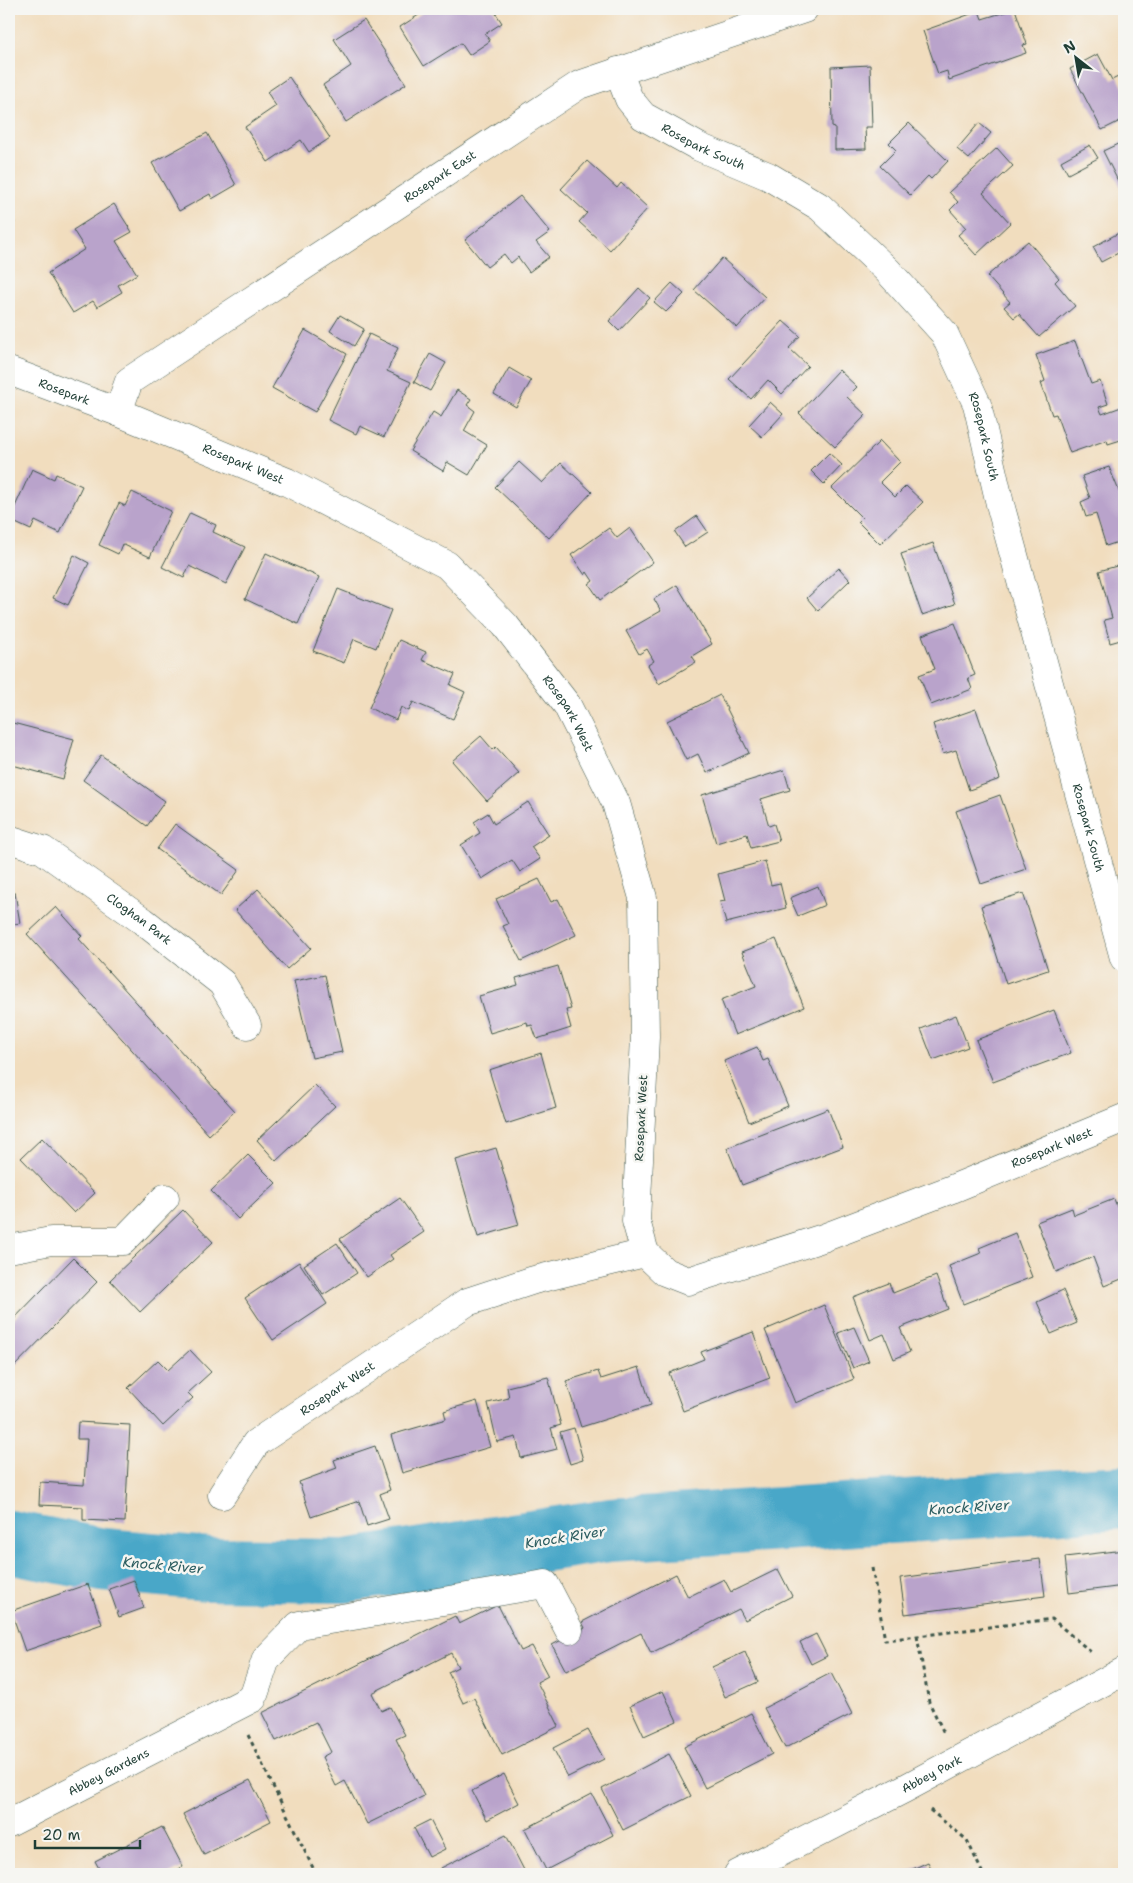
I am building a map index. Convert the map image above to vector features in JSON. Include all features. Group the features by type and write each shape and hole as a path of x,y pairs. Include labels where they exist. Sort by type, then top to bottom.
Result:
{"street":[{"name":"Rosepark East","path":"118,412 129,381 579,85 804,9"},
{"name":"Rosepark South","path":"618,71 629,99 643,116 699,147 768,176 820,207 887,270 944,333 977,404 1000,504 1124,958"},
{"name":"Rosepark","path":"9,371 118,412"},
{"name":"Rosepark West","path":"118,412 286,482 447,565 505,625 567,705 616,803 643,898 645,1036 636,1221 645,1253 665,1272 688,1281 823,1238 1124,1118"},
{"name":"Cloghan Park","path":"9,839 43,850 143,921 222,983 247,1025"},
{"path":"9,1248 51,1241 123,1241 165,1198"},
{"name":"Rosepark West","path":"222,1495 256,1443 467,1302 534,1280 645,1253"},
{"name":"Abbey Gardens","path":"9,1823 253,1698 266,1658 299,1625 545,1584 569,1630"},
{"name":"Abbey Park","path":"738,1874 904,1789 1121,1672"}],"path":[{"path":"872,1568 885,1640 1052,1619 1121,1672"},
{"path":"917,1636 929,1702 958,1760"},
{"path":"234,1707 316,1874"},
{"path":"904,1789 967,1840 984,1874"}],"building":[{"path":"428,9 493,9 502,23 485,34 490,41 469,55 461,43 424,66 400,27"},
{"path":"1015,9 1027,44 1023,45 1026,53 949,80 947,71 938,74 923,31 979,11 982,19"},
{"path":"364,20 406,84 346,122 323,85 351,66 334,39"},
{"path":"1098,54 1112,80 1118,77 1124,89 1124,119 1102,130 1070,69"},
{"path":"870,65 872,127 865,127 866,149 835,150 835,128 832,127 831,67"},
{"path":"289,77 330,138 309,152 301,140 268,162 245,127 276,106 267,92"},
{"path":"909,123 948,161 931,179 928,176 910,195 880,166 896,150 889,143"},
{"path":"979,123 991,133 969,159 957,149"},
{"path":"207,133 236,185 212,199 210,194 179,211 152,163"},
{"path":"1124,141 1124,193 1103,151"},
{"path":"1090,145 1098,158 1068,174 1061,161"},
{"path":"997,148 1013,166 983,193 1010,223 976,255 958,235 966,228 950,210 958,202 949,192"},
{"path":"587,161 617,188 621,183 648,208 610,250 579,222 587,213 561,189"},
{"path":"520,196 550,232 536,242 549,257 529,272 518,257 511,263 504,254 487,267 465,240"},
{"path":"114,204 132,232 116,241 137,274 118,285 122,292 97,307 93,301 73,313 48,273 85,249 73,230"},
{"path":"9,213 15,223 9,227"},
{"path":"1124,230 1124,250 1101,262 1093,247"},
{"path":"1028,241 1059,278 1055,282 1075,306 1039,337 1019,314 1014,318 1004,307 1010,302 987,276"},
{"path":"722,258 765,297 737,328 694,290"},
{"path":"672,283 684,294 666,312 654,302"},
{"path":"639,288 650,298 619,331 609,321"},
{"path":"340,315 364,329 354,346 330,331"},
{"path":"783,321 800,336 789,348 808,366 782,394 768,380 751,399 729,379"},
{"path":"305,330 347,354 315,412 272,388"},
{"path":"369,334 398,348 387,371 411,382 384,437 360,426 356,434 328,420"},
{"path":"1075,341 1091,384 1100,381 1108,404 1099,407 1102,414 1124,406 1124,439 1108,444 1107,440 1070,453 1056,414 1052,415 1041,383 1045,381 1036,355"},
{"path":"430,354 446,363 430,391 414,382"},
{"path":"509,368 531,381 516,407 494,394"},
{"path":"839,370 857,387 847,397 866,415 835,447 799,413"},
{"path":"457,390 471,399 467,405 475,411 464,431 487,445 469,475 447,462 443,471 410,451 433,412 441,417"},
{"path":"770,402 783,414 762,437 749,425"},
{"path":"880,441 900,462 880,482 895,497 906,486 923,502 880,544 858,522 862,518 832,488"},
{"path":"829,453 842,465 824,484 811,471"},
{"path":"519,462 542,483 561,463 592,492 549,538 495,487"},
{"path":"1109,467 1124,503 1124,540 1106,546 1096,514 1086,517 1081,502 1090,498 1082,476"},
{"path":"32,469 54,479 56,474 82,486 60,533 35,521 31,530 9,520"},
{"path":"132,492 171,511 150,557 122,544 118,554 99,545 119,503 125,506"},
{"path":"190,513 216,525 213,532 245,547 226,584 189,566 184,578 162,567"},
{"path":"697,516 708,532 685,547 675,532"},
{"path":"609,528 617,538 630,528 653,562 600,600 589,584 593,581 587,572 585,575 571,555"},
{"path":"933,543 955,604 922,615 901,554"},
{"path":"266,553 319,577 298,624 245,599"},
{"path":"74,555 89,563 68,605 53,598"},
{"path":"1124,564 1124,639 1110,643 1104,620 1112,618 1099,571"},
{"path":"839,568 850,580 818,611 807,598"},
{"path":"677,585 712,644 692,656 696,662 659,684 648,665 654,661 647,649 639,654 626,631 661,611 654,599"},
{"path":"338,589 391,610 376,648 354,639 344,663 313,651"},
{"path":"955,623 975,675 968,678 972,689 931,705 919,675 935,669 922,635"},
{"path":"399,640 426,652 422,660 455,674 450,685 465,692 453,719 413,702 409,711 401,707 396,720 369,708"},
{"path":"720,695 749,753 707,773 698,754 686,760 667,721"},
{"path":"976,709 1000,779 969,790 956,750 943,754 933,724"},
{"path":"9,722 74,739 63,779 9,764"},
{"path":"481,736 493,750 496,747 519,773 487,801 452,761"},
{"path":"101,755 165,801 147,826 83,780"},
{"path":"784,770 790,790 761,799 769,826 774,824 779,841 751,848 747,834 716,843 702,795"},
{"path":"1000,795 1026,869 981,884 956,811"},
{"path":"528,802 549,835 531,847 540,859 520,872 512,860 482,879 461,845 480,833 474,822 488,813 494,824"},
{"path":"175,824 239,870 221,895 157,849"},
{"path":"765,861 771,885 780,883 786,908 726,923 720,902 725,901 718,874"},
{"path":"539,879 551,902 558,899 576,935 521,961 503,926 508,924 496,899"},
{"path":"818,886 825,905 798,916 790,898"},
{"path":"258,889 311,948 287,969 235,910"},
{"path":"15,893 20,923 9,925 9,894"},
{"path":"1023,893 1048,970 1006,984 981,906"},
{"path":"56,907 82,936 79,939 235,1111 209,1135 27,934"},
{"path":"776,939 804,1007 735,1035 721,1000 756,986 742,952"},
{"path":"558,966 571,1009 566,1010 571,1028 537,1039 532,1025 528,1026 527,1022 490,1033 479,996 518,985 516,978"},
{"path":"325,975 342,1052 312,1058 294,981"},
{"path":"1054,1010 1071,1053 993,1082 976,1040"},
{"path":"956,1015 968,1047 933,1060 921,1029"},
{"path":"757,1047 763,1061 768,1059 788,1106 749,1122 724,1061"},
{"path":"541,1053 556,1108 506,1124 489,1070"},
{"path":"315,1085 335,1106 276,1161 257,1140"},
{"path":"828,1109 843,1147 742,1185 727,1148"},
{"path":"42,1138 95,1193 74,1213 21,1158"},
{"path":"496,1148 519,1225 478,1237 456,1160"},
{"path":"248,1155 276,1183 238,1219 211,1191"},
{"path":"400,1198 424,1232 390,1255 393,1259 367,1277 340,1239"},
{"path":"1114,1199 1124,1224 1124,1278 1104,1286 1093,1257 1056,1272 1037,1222 1072,1208 1074,1215"},
{"path":"183,1210 213,1242 140,1312 110,1280"},
{"path":"1015,1233 1032,1277 963,1304 949,1266 981,1253 979,1248"},
{"path":"337,1243 357,1273 323,1295 304,1265"},
{"path":"73,1258 97,1282 9,1372 9,1324"},
{"path":"299,1262 327,1304 273,1340 245,1298"},
{"path":"936,1276 948,1309 900,1328 910,1352 894,1359 884,1334 870,1340 853,1297 889,1283 893,1293"},
{"path":"1063,1290 1077,1323 1051,1334 1037,1302"},
{"path":"824,1305 854,1379 795,1403 765,1330"},
{"path":"854,1327 869,1361 853,1368 838,1333"},
{"path":"753,1332 770,1378 683,1411 669,1373 704,1359 701,1352"},
{"path":"190,1350 211,1372 188,1393 193,1398 163,1426 128,1388 158,1360 168,1370"},
{"path":"639,1367 651,1405 581,1427 566,1381 598,1371 601,1379"},
{"path":"548,1377 561,1425 551,1428 557,1449 521,1458 516,1437 497,1442 488,1403 509,1398 507,1387"},
{"path":"477,1401 490,1447 402,1473 391,1435 446,1419 444,1411"},
{"path":"78,1422 130,1425 125,1522 83,1520 83,1507 39,1505 40,1482 84,1485 87,1439 77,1439"},
{"path":"574,1428 583,1460 570,1464 560,1432"},
{"path":"375,1446 390,1490 380,1494 389,1519 367,1526 359,1501 311,1517 299,1482 337,1468 334,1460"},
{"path":"1124,1550 1124,1586 1069,1593 1065,1557"},
{"path":"1040,1559 1045,1596 905,1614 900,1578"},
{"path":"778,1569 792,1596 745,1620 739,1609 651,1653 641,1633 566,1671 552,1645 585,1628 582,1622 676,1574 688,1597 724,1579 731,1592"},
{"path":"134,1580 144,1608 119,1617 109,1589"},
{"path":"88,1584 102,1624 25,1651 11,1611"},
{"path":"498,1605 521,1651 532,1646 548,1676 537,1682 559,1726 502,1755 474,1698 463,1703 448,1672 458,1667 451,1653 372,1693 381,1711 390,1707 405,1735 396,1739 424,1796 367,1824 345,1781 336,1786 322,1757 331,1752 316,1722 276,1741 262,1713 455,1616 459,1624"},
{"path":"816,1634 827,1656 811,1664 800,1642"},
{"path":"745,1652 758,1682 725,1697 712,1667"},
{"path":"831,1673 852,1714 785,1748 764,1708"},
{"path":"663,1691 677,1721 644,1736 630,1706"},
{"path":"751,1713 772,1754 705,1788 684,1747"},
{"path":"588,1730 604,1759 568,1777 553,1748"},
{"path":"669,1754 691,1796 623,1830 602,1789"},
{"path":"504,1774 519,1803 487,1820 472,1791"},
{"path":"250,1780 271,1821 204,1855 183,1814"},
{"path":"592,1794 613,1835 546,1870 525,1829"},
{"path":"430,1820 445,1849 429,1857 414,1828"},
{"path":"162,1827 183,1867 170,1874 102,1874 95,1861"},
{"path":"506,1835 526,1874 441,1874 439,1869"},
{"path":"928,1862 934,1874 902,1874"}],"waterway":[{"name":"Knock River","path":"9,1542 103,1560 209,1569 345,1571 610,1530 1124,1497"}]}
